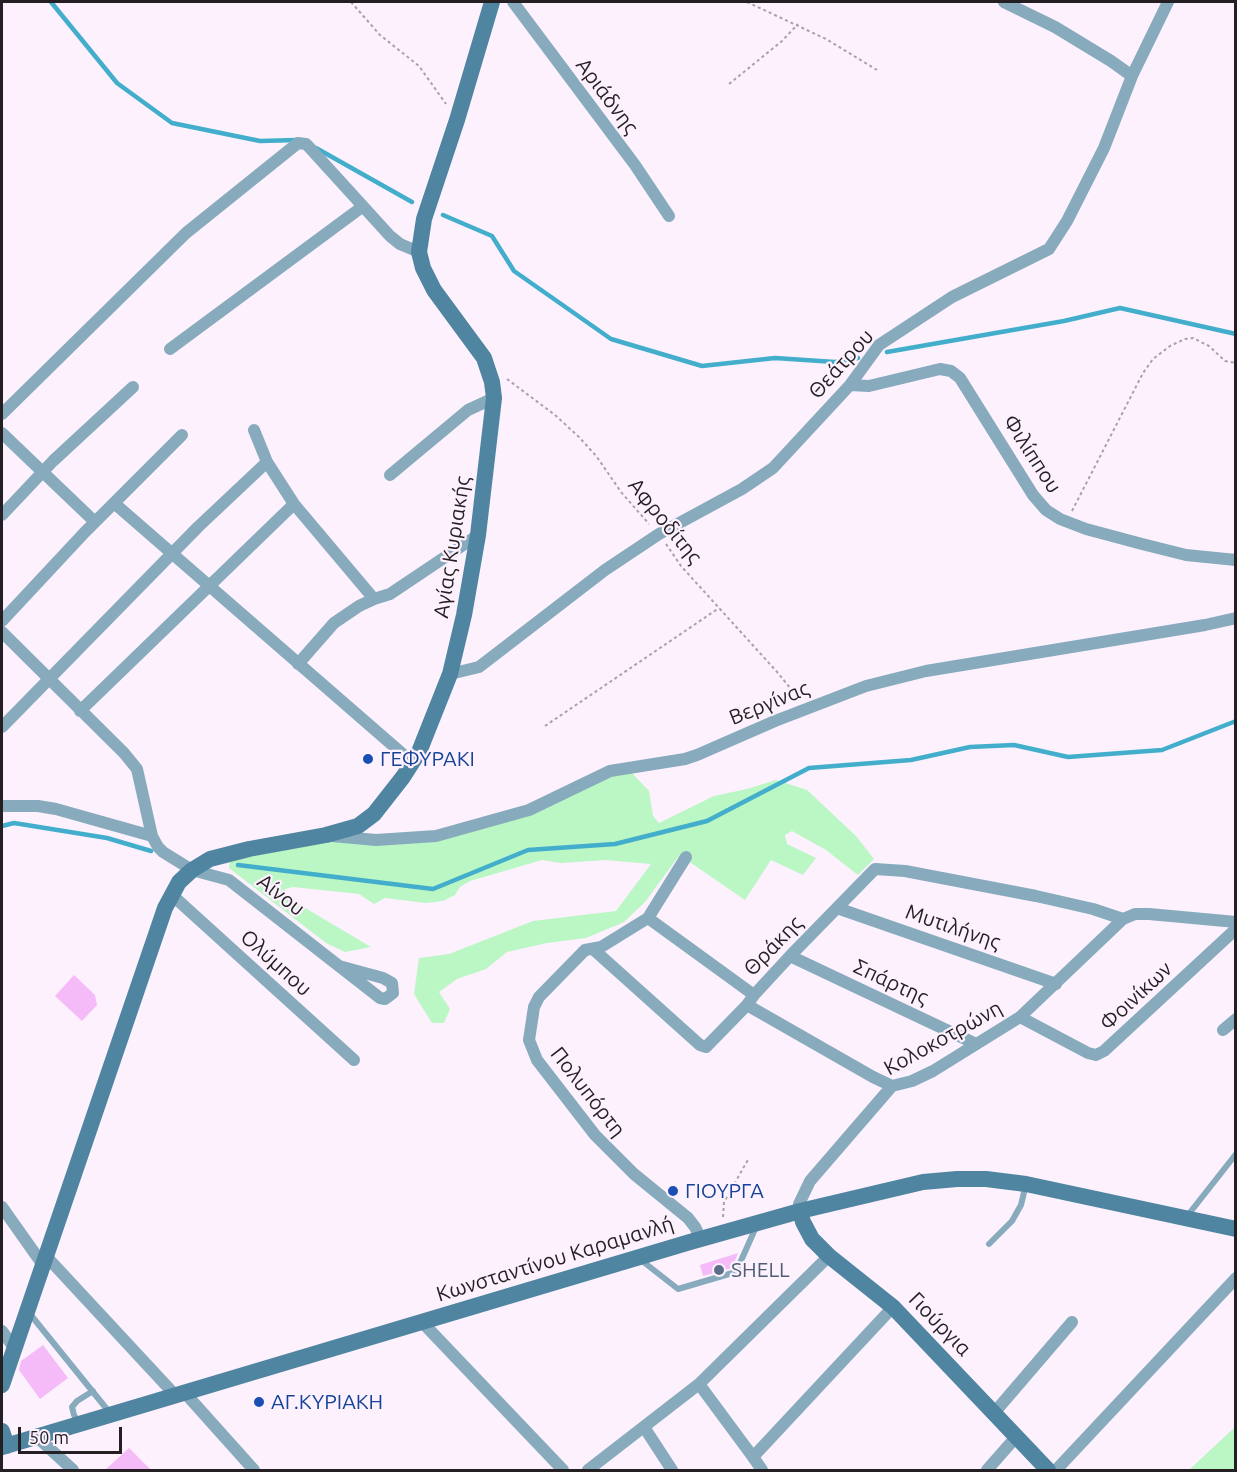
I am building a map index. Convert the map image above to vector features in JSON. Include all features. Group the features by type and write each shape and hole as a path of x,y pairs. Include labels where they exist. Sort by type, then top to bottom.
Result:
{"street":[{"path":"2,414 186,232 294,145 302,143 309,147 362,207 395,240 418,252 424,219 457,120 492,2"},
{"name":"Αριάδνης","path":"513,2 635,165 669,216"},
{"path":"1004,2 1055,27 1132,76"},
{"name":"Θεάτρου","path":"450,674 479,667 605,570 658,534 742,489 773,468 850,385 879,345 952,297 1049,249 1067,221 1104,148 1132,76 1168,2"},
{"path":"171,349 362,207"},
{"name":"Αγίας Κυριακής","path":"2,1385 165,908 179,882 192,870 210,859 249,849 326,836 358,825 374,814 420,752 450,674 464,615 478,535 494,398 484,358 434,290 418,252"},
{"name":"Φιλίππου","path":"850,385 869,386 940,369 951,372 960,378 1033,495 1046,510 1067,522 1086,529 1186,555 1236,560"},
{"path":"2,515 44,471 133,387"},
{"path":"390,475 468,410 494,398"},
{"path":"254,430 267,462 294,504 374,599"},
{"path":"2,433 95,522"},
{"path":"2,621 95,522 182,435"},
{"path":"2,727 198,526 267,462"},
{"path":"114,503 413,763"},
{"path":"80,711 294,504"},
{"path":"298,663 334,623 358,606 390,594 478,535"},
{"name":"Βεργίνας","path":"326,836 376,840 436,836 529,810 610,771 697,755 866,686 926,670 1236,618"},
{"path":"2,632 124,753 137,769 152,836 56,809 38,806 2,806"},
{"name":"Αίνου","path":"152,836 163,852 192,870 229,880 339,966"},
{"name":"Πολυπόρτη","path":"686,857 648,918 602,947 585,950 539,997 534,1007 529,1031 531,1048 537,1060 595,1135 634,1174 688,1218 701,1239"},
{"name":"Θράκης","path":"593,949 705,1047 875,869 905,871 1036,896 1093,909 1123,919"},
{"name":"Ολύμπου","path":"172,895 354,1060"},
{"name":"Μυτιλήνης","path":"837,908 1056,984"},
{"path":"1123,919 1135,914 1149,914 1236,922"},
{"path":"648,918 750,1000 873,1077 892,1086"},
{"name":"Κολοκοτρώνη","path":"800,1211 799,1204 810,1181 892,1086 912,1081 933,1071 1020,1017 1123,919"},
{"name":"Φοινίκων","path":"1020,1017 1088,1053 1096,1055 1104,1052 1236,928"},
{"name":"Σπάρτης","path":"790,956 976,1044"},
{"path":"1223,1030 1236,1018"},
{"name":"Κωνσταντίνου Καραμανλή","path":"3,1442 37,1437 80,1425 757,1223 923,1182 987,1179 1026,1184 1236,1229"},
{"path":"2,1207 45,1261 181,1394 254,1470"},
{"name":"Γιούργια","path":"800,1211 812,1239 829,1256 892,1307 1048,1470"},
{"path":"588,1470 699,1384 829,1256"},
{"path":"1056,1470 1236,1278"},
{"path":"753,1457 892,1307"},
{"path":"422,1322 562,1470"},
{"path":"994,1413 1072,1322"},
{"path":"2,1331 15,1349"},
{"path":"699,1384 762,1470"},
{"path":"644,1427 672,1470"},
{"path":"37,1437 73,1470"},
{"path":"987,1470 1016,1437"}],"lane":[{"path":"1187,1217 1236,1154"},
{"path":"989,1244 1012,1221 1021,1205 1026,1184"},
{"path":"638,1258 678,1289 727,1275 736,1272 757,1223"},
{"path":"27,1312 112,1415"},
{"path":"80,1425 72,1407 93,1391"}],"path":[{"path":"351,2 380,35 419,66 457,120"},
{"path":"747,2 798,24 877,70"},
{"path":"729,84 782,41 798,24"},
{"path":"1067,522 1143,373 1153,359 1170,346 1193,338 1209,346 1225,361 1236,363"},
{"name":"Αφροδίτης","path":"488,367 555,415 579,437 597,457 621,492 658,534 681,566 778,674 806,709"},
{"path":"545,726 719,608"},
{"path":"726,1232 722,1212 724,1202 749,1158"}],"green space":[{"path":"630,771 649,791 653,816 659,823 714,796 776,780 807,790 856,836 874,859 858,875 826,850 792,831 785,835 787,844 816,858 803,875 771,860 745,900 691,863 678,857 645,902 624,922 586,938 547,943 507,952 486,969 457,979 439,992 450,1009 444,1023 432,1023 414,994 419,958 449,954 533,921 616,911 651,864 606,860 561,863 542,860 470,881 460,887 455,895 443,901 426,903 385,898 374,904 359,894 293,887 285,889 285,896 371,947 345,952 326,943 229,868 230,860 326,838 437,839 611,774"},
{"path":"1235,1427 1235,1470 1189,1470"}],"building":[{"path":"74,975 95,995 97,1005 82,1021 55,996"},
{"path":"738,1253 732,1268 703,1276 700,1265"},
{"path":"43,1345 68,1378 40,1399 19,1370 21,1361"},
{"path":"129,1448 151,1470 105,1470"}],"waterway":[{"path":"51,2 117,83 172,123 260,141 297,140"},
{"path":"316,148 412,202"},
{"path":"443,215 492,236 514,271 611,339 702,366 775,358 835,362 858,358"},
{"path":"887,352 1064,321 1120,308 1236,334"},
{"path":"238,865 433,889 528,850 615,844 707,821 809,768 911,760 970,747 1014,745 1068,757 1162,750 1236,721"},
{"path":"2,826 14,823 107,838 151,851"}],"place":[{"name":"ΓΕΦΥΡΑΚΙ","path":"368,759"},
{"name":"ΓΙΟΥΡΓΑ","path":"673,1191"},
{"name":"SHELL","path":"719,1270"},
{"name":"ΑΓ.ΚΥΡΙΑΚΗ","path":"259,1402"}]}
